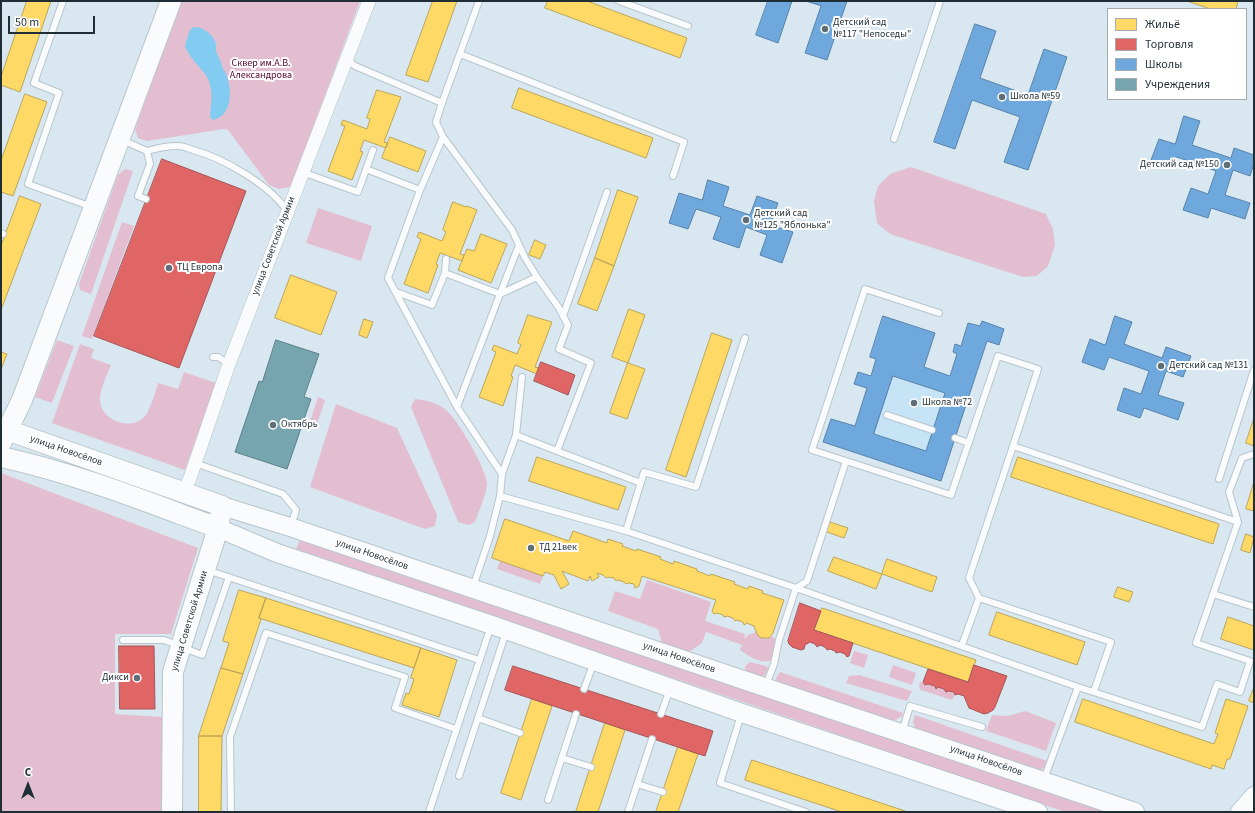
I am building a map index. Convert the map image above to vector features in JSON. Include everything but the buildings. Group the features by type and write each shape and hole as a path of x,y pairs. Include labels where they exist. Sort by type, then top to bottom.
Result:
{"main road":[{"path":"3,434 22,400 171,1"},
{"name":"улица Новосёлов","path":"3,434 290,527 1135,812"},
{"path":"1,457 29,463 88,482 218,528 277,554 499,628 742,713 1038,812"},
{"path":"218,528 222,506"},
{"name":"улица Советской Армии","path":"172,812 173,672 218,528"}],"street":[{"name":"улица Советской Армии","path":"183,493 190,478 229,364 369,1"}],"lane":[{"path":"63,1 34,83 60,93 28,184 94,207"},
{"path":"479,1 436,122 443,138 512,230 537,277 568,325 559,349 591,363 557,451"},
{"path":"619,1 688,26"},
{"path":"894,139 940,1"},
{"path":"460,54 684,142 673,176"},
{"path":"347,60 356,66 442,103"},
{"path":"119,138 147,151 179,146 208,154 245,173 281,202 287,211"},
{"path":"443,138 420,190 388,278 457,407 502,474"},
{"path":"302,172 358,192 372,150"},
{"path":"146,199 138,196 150,164 147,151"},
{"path":"366,169 420,190"},
{"path":"563,316 607,192"},
{"path":"457,407 519,245"},
{"path":"396,292 432,305 446,273 446,259"},
{"path":"446,273 500,294 537,277"},
{"path":"939,313 865,289 812,450 951,495 998,356 1038,369 969,578 979,598 1111,642 1094,692"},
{"path":"626,531 644,472 696,487 745,338"},
{"path":"213,357 218,357 229,364"},
{"path":"1219,479 1254,370"},
{"path":"472,588 490,536 500,496 502,474 516,435 522,377"},
{"path":"887,415 932,430"},
{"path":"516,435 641,483"},
{"path":"955,438 969,443"},
{"path":"1013,446 1238,522"},
{"path":"500,496 626,531 962,645 1078,687 1202,727 1217,684 1240,692 1250,661 1196,643 1238,522 1230,492 1242,458 1254,454"},
{"path":"765,687 774,664 779,640 796,588 806,580 846,461"},
{"path":"195,463 283,494 296,510 290,527"},
{"path":"205,569 479,660"},
{"path":"123,640 164,640 202,655 229,577"},
{"path":"1213,594 1254,607"},
{"path":"962,645 979,598"},
{"path":"429,812 479,660 499,628"},
{"path":"459,776 478,718 499,628"},
{"path":"231,812 230,737 266,633 405,677 395,708 456,729"},
{"path":"584,689 594,661"},
{"path":"661,714 671,687"},
{"path":"1044,781 1078,687"},
{"path":"902,733 910,706 982,727"},
{"path":"742,713 720,783 806,812"},
{"path":"548,800 576,714"},
{"path":"478,718 520,733"},
{"path":"628,812 652,738"},
{"path":"562,758 591,767"},
{"path":"637,784 663,792"}],"shaded area":[{"name":"Школа №72","path":"883,316 924,367 950,376 957,354 953,352 955,344 961,346 968,323 980,326 982,321 1004,329 999,345 987,341 941,481 823,442 831,419 855,426 876,359 870,357"}],"green space":[{"name":"Сквер им.А.В. Александрова","path":"180,1 360,1 291,187 279,189 269,185 228,130 224,129 147,141 138,138 135,130"},
{"path":"911,167 1046,214 1053,229 1055,245 1048,266 1037,276 1023,277 890,234 877,223 874,201 878,186 890,174"},
{"path":"125,169 133,171 91,294 80,290 79,284 118,175"},
{"path":"318,208 372,226 361,261 306,243"},
{"path":"122,222 134,226 92,339 82,336"},
{"path":"57,340 74,346 52,403 35,397"},
{"path":"80,344 94,349 91,358 111,365 104,381 100,398 101,406 105,412 110,418 117,422 133,423 140,420 148,412 158,383 178,389 184,372 216,383 185,470 52,423"},
{"path":"318,397 325,400 317,424 310,422"},
{"path":"415,399 439,405 451,415 477,457 486,477 486,492 475,522 469,525 458,522 411,407"},
{"path":"336,404 397,428 437,515 435,526 425,529 310,487"},
{"path":"1,473 198,548 171,634 115,634 115,714 162,717 162,812 1,812"},
{"path":"301,538 1115,812 1065,812 296,549"},
{"path":"500,561 543,576 540,584 497,569"},
{"path":"647,580 711,602 705,621 745,634 744,639 748,635 756,632 761,638 767,639 772,636 776,640 772,660 759,661 740,650 742,645 706,632 702,643 686,654 663,647 658,629 608,611 615,591 640,599"},
{"path":"854,651 868,655 864,668 850,663"},
{"path":"750,662 766,666 768,668 765,675 762,677 746,672 745,666"},
{"path":"893,665 916,673 912,685 889,677"},
{"path":"780,672 903,713 902,716 892,722 777,682 776,678"},
{"path":"859,675 912,691 907,701 846,683 849,676"},
{"path":"920,681 925,685 928,684 935,686 936,688 938,687 954,692 955,695 952,700 921,690 919,687"},
{"path":"1025,711 1056,723 1046,751 986,731 992,715 1008,716"},
{"path":"915,715 1047,761 1045,766 1040,771 916,729 913,722"}],"water":[{"path":"193,27 201,28 213,37 216,44 216,51 229,82 230,96 227,109 219,118 213,120 210,117 212,97 211,87 207,77 189,54 185,46 189,32"}],"place":[{"name":"Детский сад №117 \"Непоседы\"","path":"825,29"},
{"name":"Школа №59","path":"1002,97"},
{"name":"Детский сад №150","path":"1227,165"},
{"name":"Детский сад №125 \"Яблонька\"","path":"746,220"},
{"name":"ТЦ Европа","path":"169,268"},
{"name":"Детский сад №131","path":"1161,366"},
{"name":"Школа №72","path":"914,403"},
{"name":"Октябрь","path":"273,425"},
{"name":"ТД 21век","path":"531,548"},
{"name":"Дикси","path":"137,678"}]}
